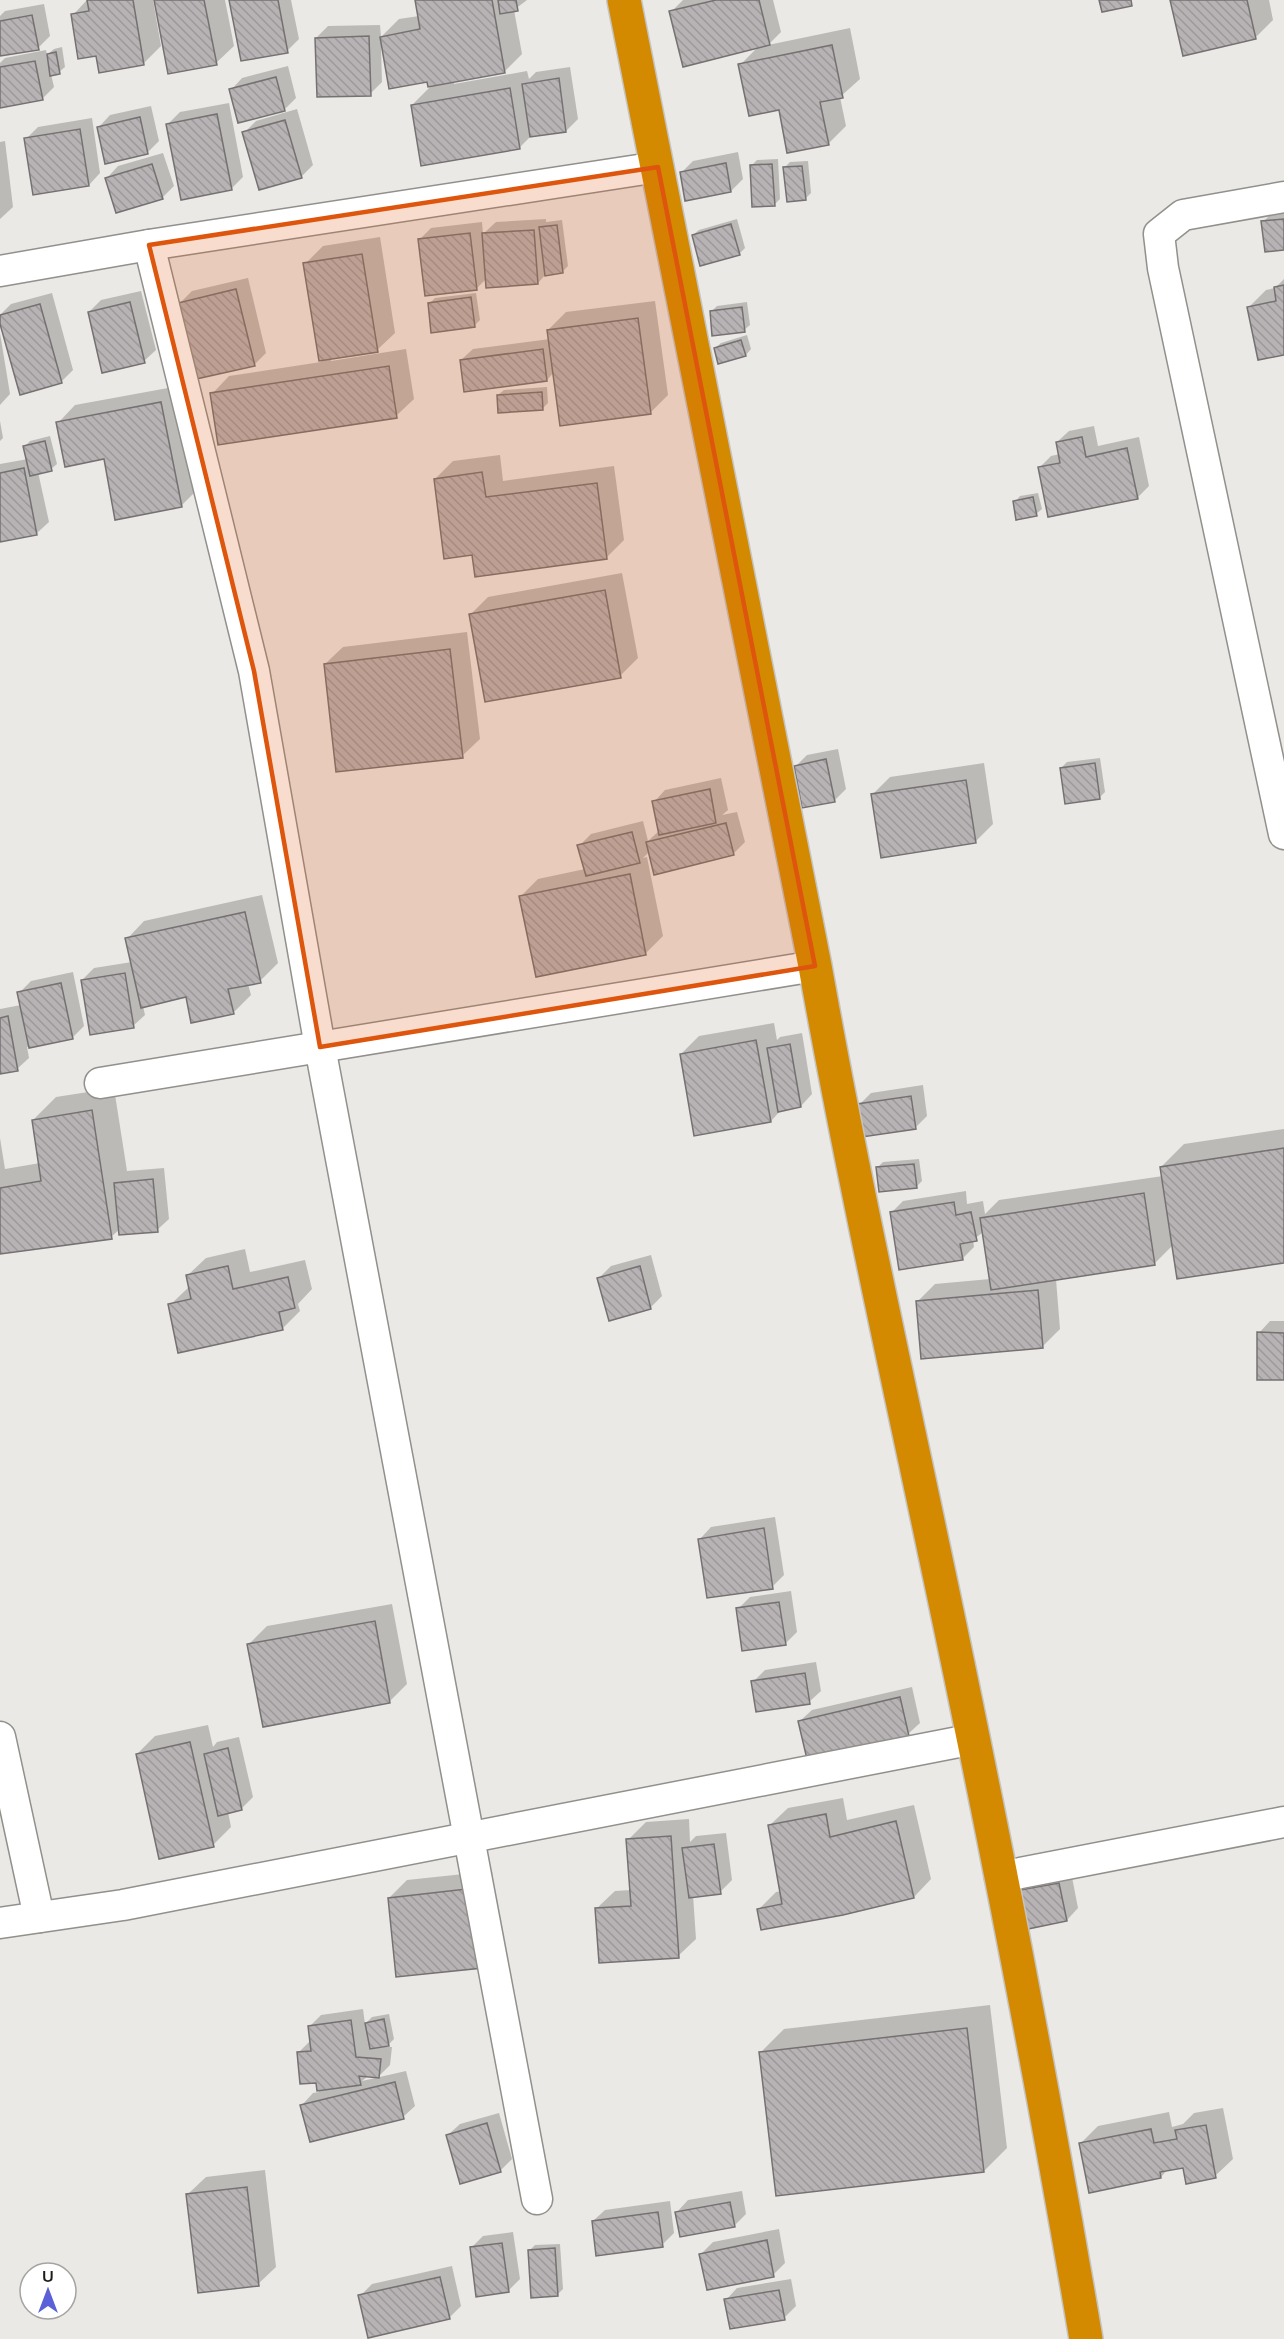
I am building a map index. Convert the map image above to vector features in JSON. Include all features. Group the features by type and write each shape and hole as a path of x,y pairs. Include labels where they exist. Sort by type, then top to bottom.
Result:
{"highway":[{"path":"624,0 841,1114 974,1739 1058,2172 1086,2339"}],"street":[{"path":"0,271 149,245 658,167"},
{"path":"1284,197 1183,215 1159,234 1168,291 1284,834"},
{"path":"149,245 254,671 320,1047 537,2199"},
{"path":"100,1083 814,966"},
{"path":"0,1737 39,1917"},
{"path":"0,1923 123,1905 974,1739"},
{"path":"1000,1877 1284,1822"}],"highlighted area":[{"path":"658,167 815,966 320,1047 254,671 149,245"}],"building":[{"path":"87,0 133,0 144,65 99,73 96,56 78,59 71,14 89,11"},
{"path":"154,0 204,0 217,65 168,74"},
{"path":"229,0 278,0 288,53 241,61"},
{"path":"415,0 492,0 505,73 428,87 427,82 389,89 380,37 420,29"},
{"path":"498,0 516,0 518,11 500,14"},
{"path":"716,0 759,0 770,45 683,67 669,11"},
{"path":"1099,0 1131,0 1132,6 1102,12"},
{"path":"1170,0 1247,0 1256,39 1183,56"},
{"path":"32,15 39,50 0,56 0,21"},
{"path":"369,36 371,96 317,97 315,38"},
{"path":"832,45 843,98 820,102 829,145 787,153 779,110 749,116 738,64"},
{"path":"56,52 60,74 50,76 47,54"},
{"path":"35,61 43,100 0,108 0,67"},
{"path":"276,77 285,111 238,123 229,89"},
{"path":"559,78 566,132 530,137 522,84"},
{"path":"510,88 520,149 421,166 411,105"},
{"path":"217,114 232,190 181,200 166,124"},
{"path":"140,117 148,154 105,164 97,127"},
{"path":"285,120 302,178 259,190 242,132"},
{"path":"80,129 89,186 33,195 24,138"},
{"path":"726,163 731,192 685,201 680,172"},
{"path":"152,164 163,199 116,213 105,178"},
{"path":"772,164 775,206 752,207 750,165"},
{"path":"802,166 806,200 787,202 783,167"},
{"path":"1284,219 1284,250 1265,252 1261,221"},
{"path":"731,224 740,255 700,266 692,235"},
{"path":"557,225 563,273 545,276 539,227"},
{"path":"534,230 538,284 486,288 482,233"},
{"path":"470,233 477,290 425,296 418,239"},
{"path":"362,254 378,352 319,361 303,263"},
{"path":"1284,285 1284,355 1258,360 1247,307 1276,301 1274,287"},
{"path":"236,289 255,366 196,379 178,303"},
{"path":"471,297 475,327 431,333 428,303"},
{"path":"130,302 145,363 102,373 88,312"},
{"path":"40,304 62,383 20,395 0,324 0,315"},
{"path":"742,307 745,332 712,336 710,311"},
{"path":"638,318 651,414 560,426 547,330"},
{"path":"741,340 746,356 718,364 714,348"},
{"path":"543,349 547,381 464,392 460,360"},
{"path":"389,366 397,418 218,445 210,393"},
{"path":"542,392 543,410 498,413 497,395"},
{"path":"161,402 182,507 115,520 104,459 65,467 56,422"},
{"path":"1082,437 1086,457 1127,448 1138,499 1048,517 1038,467 1060,463 1056,442"},
{"path":"45,441 52,471 30,476 23,446"},
{"path":"24,468 37,535 0,542 0,473"},
{"path":"482,472 486,497 597,483 607,559 475,577 472,555 444,559 434,479"},
{"path":"1033,497 1037,516 1016,520 1013,501"},
{"path":"605,590 621,678 485,702 469,614"},
{"path":"450,649 463,758 336,772 324,664"},
{"path":"826,759 835,802 802,808 794,766"},
{"path":"1095,763 1100,799 1065,804 1060,768"},
{"path":"966,780 976,843 881,858 871,794"},
{"path":"710,789 716,823 659,835 652,801"},
{"path":"726,823 734,855 654,875 646,842"},
{"path":"632,832 640,863 586,876 577,845"},
{"path":"630,874 646,955 536,977 519,896"},
{"path":"245,912 261,983 228,989 234,1014 191,1023 186,997 141,1008 125,938"},
{"path":"125,973 134,1028 90,1035 81,980"},
{"path":"61,983 73,1039 29,1048 17,992"},
{"path":"8,1016 18,1071 0,1074 0,1018"},
{"path":"756,1040 771,1122 694,1136 680,1054"},
{"path":"790,1044 801,1107 778,1112 767,1048"},
{"path":"911,1096 916,1129 862,1137 857,1104"},
{"path":"92,1110 112,1239 0,1254 0,1188 41,1181 32,1120"},
{"path":"1284,1148 1284,1263 1177,1279 1160,1167"},
{"path":"914,1164 917,1188 879,1192 876,1167"},
{"path":"153,1179 158,1232 119,1235 114,1183"},
{"path":"1144,1193 1155,1265 991,1290 980,1218"},
{"path":"954,1202 956,1215 971,1212 977,1241 960,1244 963,1260 899,1270 890,1212"},
{"path":"228,1266 233,1289 288,1277 295,1308 279,1312 283,1330 178,1353 168,1304 191,1299 186,1275"},
{"path":"640,1266 651,1309 609,1321 597,1278"},
{"path":"1038,1290 1043,1348 921,1359 916,1301"},
{"path":"1257,1332 1284,1333 1284,1380 1257,1380"},
{"path":"764,1528 773,1589 707,1598 698,1539"},
{"path":"779,1602 786,1645 742,1651 736,1608"},
{"path":"375,1621 390,1703 263,1727 247,1644"},
{"path":"805,1673 810,1704 756,1712 751,1681"},
{"path":"900,1697 909,1736 807,1759 798,1721"},
{"path":"190,1742 214,1847 159,1859 136,1754"},
{"path":"228,1748 242,1810 218,1816 204,1754"},
{"path":"826,1814 830,1837 896,1821 914,1898 843,1915 761,1930 757,1909 782,1904 768,1825"},
{"path":"671,1836 679,1958 599,1963 595,1908 631,1906 626,1839"},
{"path":"714,1844 721,1894 689,1898 682,1848"},
{"path":"1059,1883 1067,1921 1023,1930 1015,1891"},
{"path":"475,1888 483,1968 396,1977 388,1898"},
{"path":"384,2019 389,2046 370,2049 365,2023"},
{"path":"351,2020 356,2057 381,2059 379,2078 359,2076 361,2085 317,2091 316,2083 300,2084 297,2052 311,2051 308,2026"},
{"path":"967,2028 984,2172 776,2196 759,2052"},
{"path":"395,2082 404,2119 310,2142 300,2105"},
{"path":"487,2123 501,2172 460,2184 446,2135"},
{"path":"1206,2125 1216,2178 1186,2184 1183,2168 1160,2172 1161,2178 1089,2193 1079,2143 1151,2129 1154,2143 1177,2139 1175,2130"},
{"path":"247,2187 259,2286 198,2293 186,2194"},
{"path":"730,2202 735,2227 680,2237 675,2212"},
{"path":"658,2212 663,2247 596,2256 592,2221"},
{"path":"767,2240 774,2277 707,2290 699,2254"},
{"path":"502,2243 509,2292 476,2297 470,2247"},
{"path":"555,2248 558,2296 531,2298 528,2250"},
{"path":"440,2277 450,2319 368,2338 358,2295"},
{"path":"779,2290 785,2320 730,2329 724,2299"}]}
